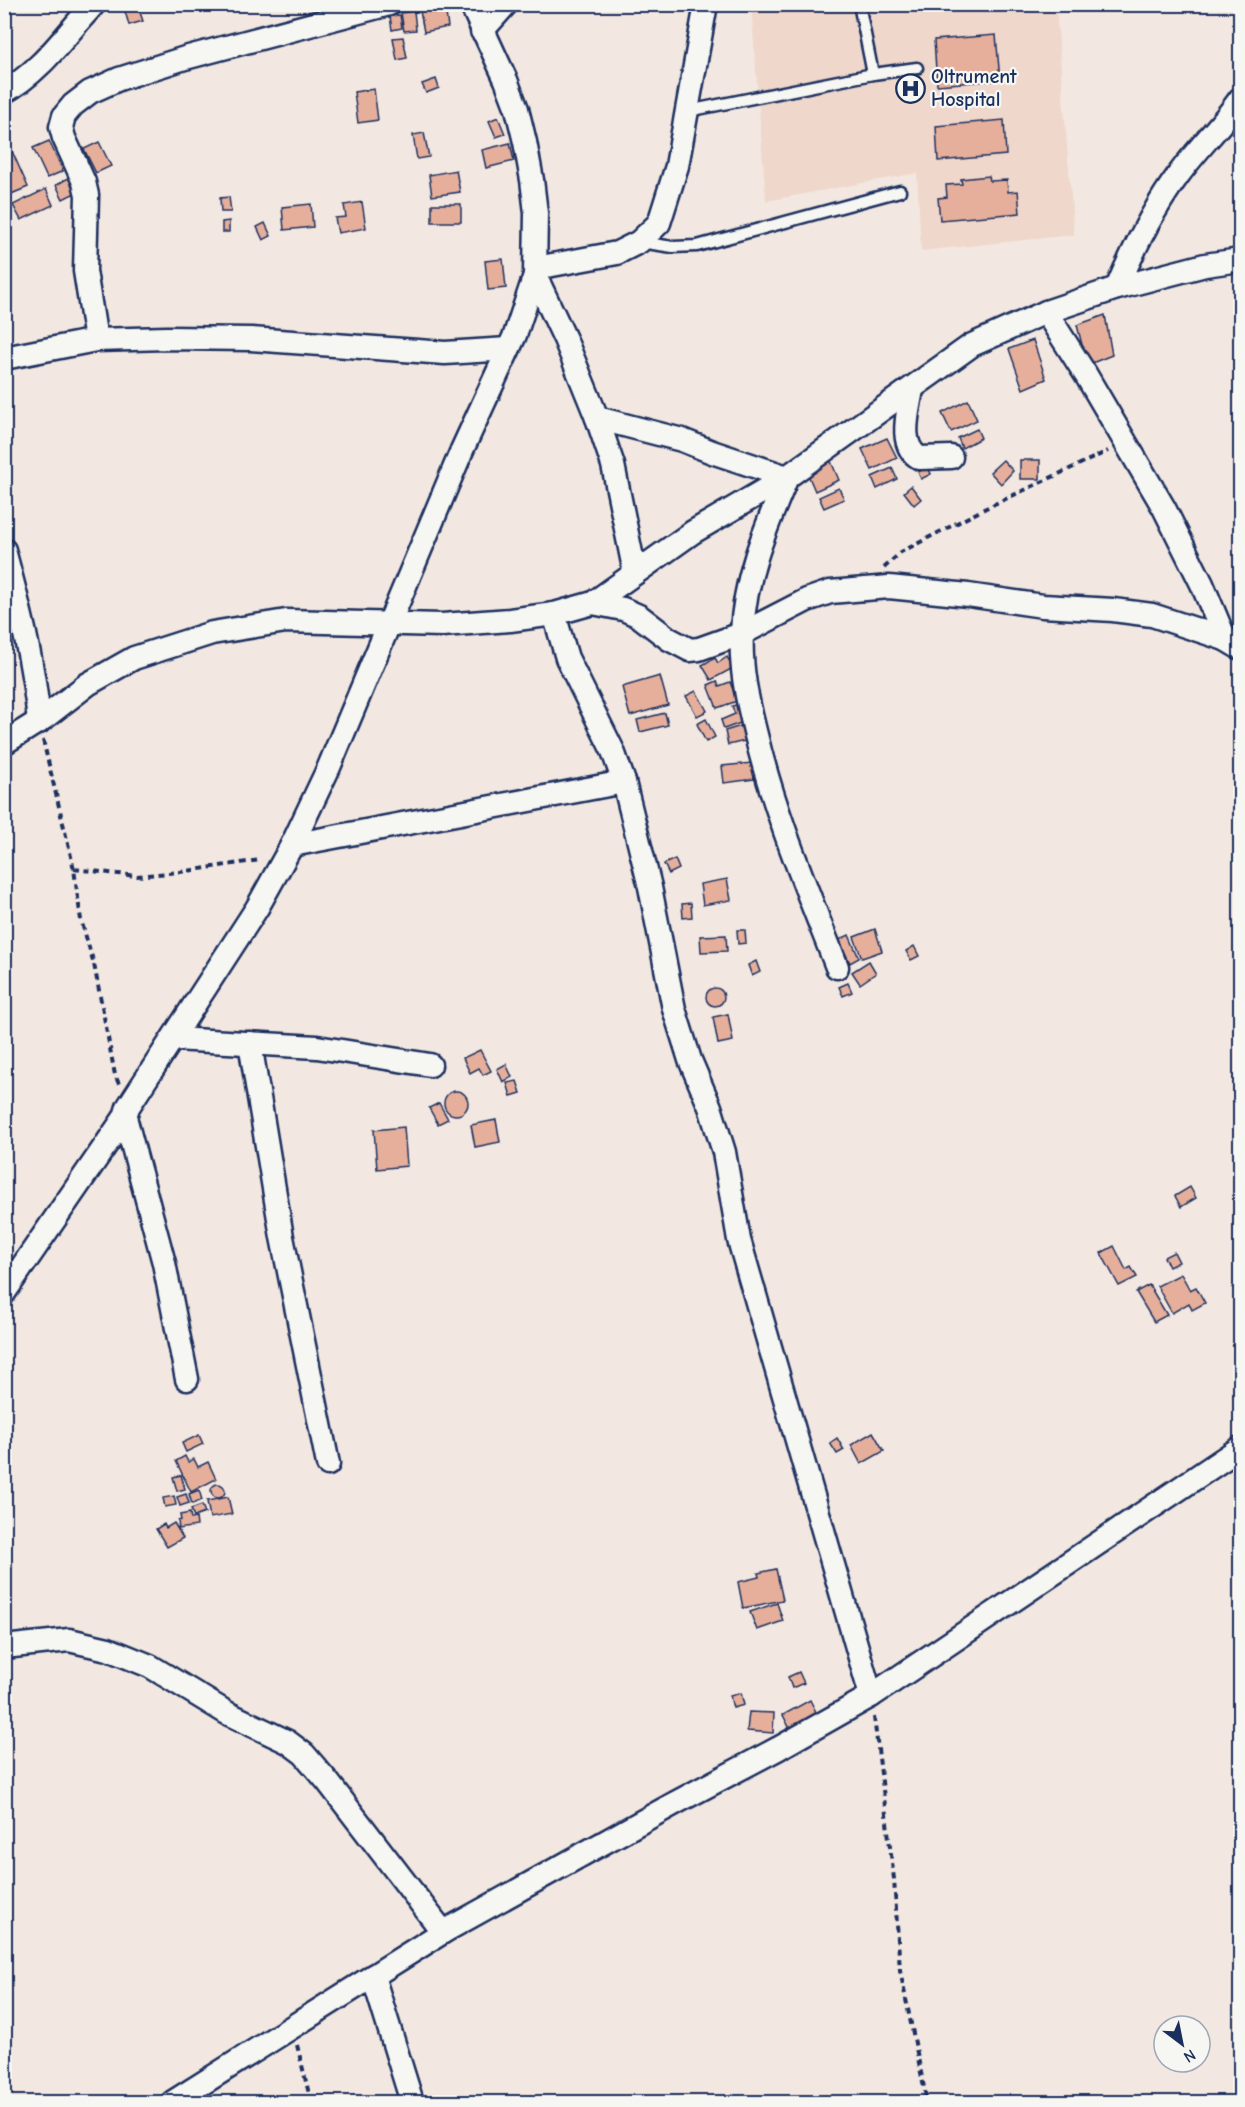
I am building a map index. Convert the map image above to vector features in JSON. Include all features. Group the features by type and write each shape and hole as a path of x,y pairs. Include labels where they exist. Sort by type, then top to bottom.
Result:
{"street":[{"path":"4,92 19,84 38,68 94,4"},
{"path":"96,339 85,271 87,195 61,127 64,116 73,105 90,92 130,75 185,58 389,4"},
{"path":"4,1293 174,1039 257,908 288,850 329,767 462,450 508,349 536,271 535,202 517,109 471,4"},
{"path":"482,31 506,4"},
{"path":"536,271 617,253 639,242 659,223 677,166 706,4"},
{"path":"1117,288 1136,244 1155,210 1180,173 1240,99"},
{"path":"4,743 39,722 88,684 134,658 212,633 286,621 442,625 510,620 555,614 593,603 693,532 787,477 972,345 1046,312 1117,288 1205,265 1240,260"},
{"path":"536,271 597,418 613,465 635,573"},
{"path":"1046,312 1086,375 1169,519 1233,643"},
{"path":"4,358 96,339 251,339 445,353 508,349"},
{"path":"912,389 907,429 907,443 910,449 920,458 951,457"},
{"path":"597,418 682,440 787,477"},
{"path":"787,477 769,519 748,583 741,634 744,686 769,785 837,967"},
{"path":"4,550 17,597 34,683 39,722"},
{"path":"593,603 623,609 639,616 669,639 690,650 741,634 807,600 830,592 889,587 1043,606 1152,615 1233,643"},
{"path":"555,614 567,658 613,751 624,782 650,886 674,1009 724,1152 739,1240 871,1696"},
{"path":"288,850 624,782"},
{"path":"174,1039 317,1047 430,1065"},
{"path":"250,1043 282,1237 328,1464"},
{"path":"126,1112 164,1263 187,1379"},
{"path":"173,2103 443,1932 871,1696 1240,1448"},
{"path":"4,1647 69,1640 108,1648 150,1665 227,1713 288,1742 304,1754 328,1782 443,1932"},
{"path":"372,1976 412,2103"}],"lane":[{"path":"859,4 873,74"},
{"path":"688,111 873,74 917,68"},
{"path":"639,242 698,246 900,191"}],"path":[{"path":"859,588 901,552 1077,464 1125,444"},
{"path":"39,722 74,869 81,920 94,964 115,1075 126,1112"},
{"path":"74,869 137,876 180,872 288,850"},
{"path":"871,1696 894,1879 900,1970 927,2103"},
{"path":"293,2026 311,2103"}],"shaded area":[{"name":"Oltrument Hospital","path":"751,5 1056,5 1074,235 921,251 917,173 766,201"}],"building":[{"path":"137,4 143,21 129,25 124,8"},
{"path":"755,4 808,4 755,9"},
{"path":"445,7 448,27 424,32 420,11"},
{"path":"414,11 416,30 404,31 401,13"},
{"path":"400,15 402,28 392,30 390,16"},
{"path":"996,35 1000,80 937,85 934,40"},
{"path":"403,37 407,58 397,60 393,38"},
{"path":"436,79 439,88 426,93 422,84"},
{"path":"374,89 378,120 358,123 354,92"},
{"path":"498,117 505,134 496,137 489,121"},
{"path":"1004,120 1006,155 938,161 936,126"},
{"path":"424,133 429,157 417,159 413,135"},
{"path":"49,141 63,171 47,178 33,148"},
{"path":"99,142 111,166 96,173 84,149"},
{"path":"510,143 514,161 486,168 482,150"},
{"path":"12,151 28,187 4,197 4,155"},
{"path":"456,170 460,192 432,196 429,175"},
{"path":"989,176 990,181 1007,180 1008,192 1018,191 1020,213 940,220 938,198 947,197 946,185 962,184 961,179"},
{"path":"70,177 77,192 63,199 56,185"},
{"path":"46,189 53,205 21,220 13,205"},
{"path":"229,197 231,212 221,212 220,198"},
{"path":"362,202 366,228 338,233 335,218 346,217 344,205"},
{"path":"311,204 313,227 284,230 282,207"},
{"path":"432,204 461,204 461,222 432,222"},
{"path":"229,221 229,232 222,232 222,222"},
{"path":"265,223 271,236 263,240 257,227"},
{"path":"503,259 506,288 488,290 485,261"},
{"path":"1105,315 1112,355 1092,363 1082,345 1077,325"},
{"path":"1033,340 1046,379 1023,389 1009,349"},
{"path":"968,400 977,420 951,432 942,413"},
{"path":"977,429 981,438 962,448 958,438"},
{"path":"887,438 897,458 872,470 862,449"},
{"path":"830,459 839,480 815,491 806,470"},
{"path":"1003,460 1013,471 1001,484 990,472"},
{"path":"1020,460 1040,460 1040,479 1020,479"},
{"path":"928,467 931,474 921,479 918,472"},
{"path":"892,468 897,479 877,489 872,477"},
{"path":"911,486 921,499 914,505 904,492"},
{"path":"839,488 844,499 824,508 819,497"},
{"path":"727,657 733,668 711,680 702,665 715,658 718,663"},
{"path":"660,676 668,705 630,716 622,687"},
{"path":"717,681 719,686 730,682 737,701 717,708 708,685"},
{"path":"696,691 707,711 697,716 686,696"},
{"path":"740,704 746,721 724,729 721,720 735,714 732,706"},
{"path":"665,713 668,725 640,732 637,720"},
{"path":"706,719 715,737 706,742 697,724"},
{"path":"741,726 745,741 728,745 725,731"},
{"path":"752,763 754,779 724,783 722,766"},
{"path":"675,859 679,869 669,874 664,864"},
{"path":"727,879 731,900 703,905 700,884"},
{"path":"691,903 692,917 683,918 682,904"},
{"path":"875,929 882,951 862,958 854,937"},
{"path":"737,930 745,930 746,943 738,944"},
{"path":"726,935 727,951 701,952 700,936"},
{"path":"849,935 859,958 850,963 839,940"},
{"path":"914,946 919,956 911,960 906,951"},
{"path":"756,961 760,972 752,976 748,965"},
{"path":"869,961 876,973 860,984 852,972"},
{"path":"848,983 852,992 843,996 839,987"},
{"path":"715,988 721,991 724,997 721,1003 715,1006 709,1003 706,997 709,991"},
{"path":"728,1014 733,1041 718,1044 713,1017"},
{"path":"480,1050 491,1071 483,1075 479,1068 470,1073 463,1058"},
{"path":"506,1064 512,1077 503,1082 497,1069"},
{"path":"517,1081 521,1093 511,1096 507,1083"},
{"path":"456,1091 465,1094 468,1103 465,1112 456,1115 447,1112 444,1103 447,1094"},
{"path":"439,1103 448,1119 438,1124 429,1108"},
{"path":"496,1120 500,1142 475,1147 471,1125"},
{"path":"404,1127 407,1166 377,1169 374,1130"},
{"path":"1190,1187 1196,1198 1181,1207 1175,1196"},
{"path":"1114,1246 1126,1270 1131,1267 1137,1277 1119,1286 1101,1253"},
{"path":"1174,1252 1179,1262 1169,1267 1164,1257"},
{"path":"1181,1274 1190,1290 1196,1287 1205,1303 1192,1310 1189,1303 1172,1313 1157,1286"},
{"path":"1149,1285 1167,1315 1154,1322 1136,1292"},
{"path":"873,1432 884,1451 861,1464 851,1445"},
{"path":"199,1435 203,1444 186,1452 182,1443"},
{"path":"837,1438 844,1450 837,1454 830,1443"},
{"path":"185,1456 188,1462 194,1459 198,1467 208,1462 216,1479 191,1492 176,1461"},
{"path":"181,1475 185,1489 177,1491 173,1477"},
{"path":"218,1484 223,1486 225,1491 223,1496 218,1498 213,1496 211,1491 213,1486"},
{"path":"199,1490 202,1500 192,1504 189,1494"},
{"path":"186,1494 189,1503 180,1506 177,1497"},
{"path":"174,1496 176,1505 165,1507 163,1498"},
{"path":"228,1497 232,1514 210,1518 207,1501"},
{"path":"202,1505 205,1513 194,1517 191,1509"},
{"path":"190,1513 191,1519 196,1518 197,1526 179,1529 180,1515"},
{"path":"174,1523 183,1538 167,1547 156,1529 164,1524 166,1528"},
{"path":"776,1569 783,1600 743,1608 738,1582 759,1577 758,1573"},
{"path":"777,1603 783,1621 757,1630 750,1612"},
{"path":"799,1672 804,1683 792,1688 788,1677"},
{"path":"741,1693 744,1705 733,1708 730,1696"},
{"path":"810,1700 818,1716 791,1731 783,1715"},
{"path":"749,1712 774,1713 773,1733 747,1731"}],"place":[{"name":"Oltrument Hospital","path":"910,88"}]}
